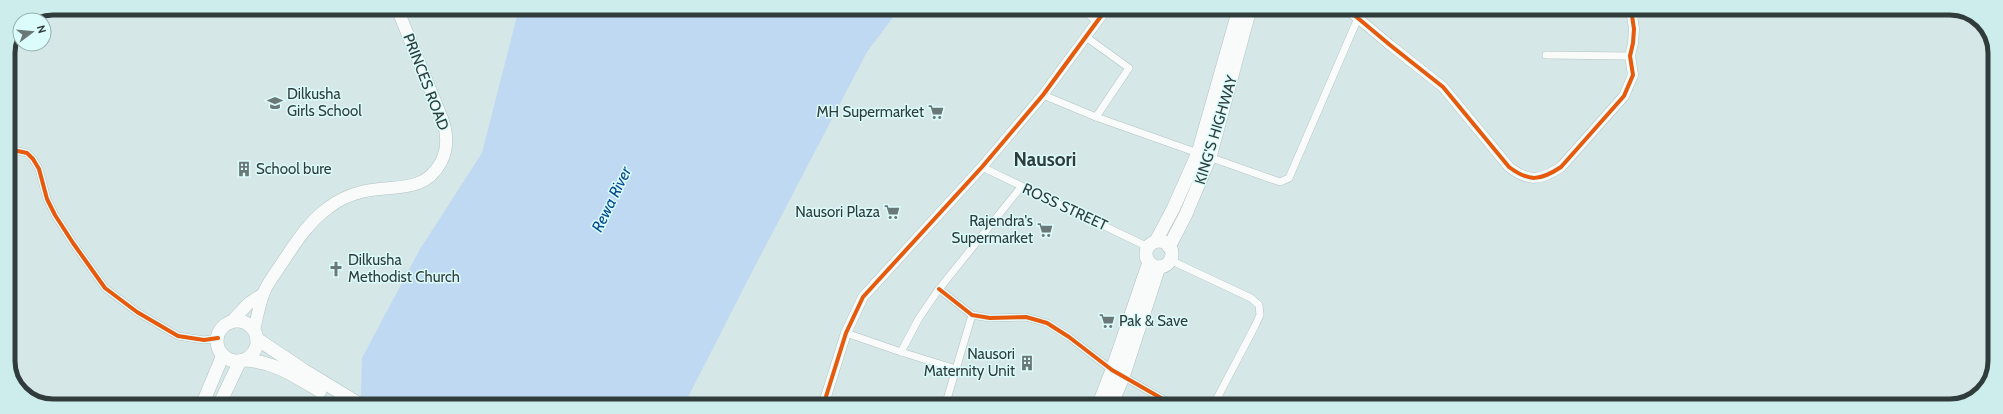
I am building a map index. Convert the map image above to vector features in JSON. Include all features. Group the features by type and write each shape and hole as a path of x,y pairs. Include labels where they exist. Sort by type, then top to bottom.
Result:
{"highway":[{"name":"KING'S HIGHWAY","path":"1152,244 1174,209 1204,155 1237,15"},
{"name":"KING'S HIGHWAY","path":"1169,247 1186,214 1248,15"},
{"path":"1162,241 1169,247 1171,252 1170,260 1167,264 1154,265 1146,253 1152,244 1162,241"},
{"path":"1113,399 1118,374 1154,265"},
{"path":"339,399 282,368 261,361 231,360 223,355 218,344 218,338 222,329 230,323 243,323 341,399"},
{"path":"221,399 243,361 252,355 257,348 256,334"},
{"path":"205,399 223,355"},
{"path":"1102,399 1118,374"}],"main road":[{"name":"PRINCES ROAD","path":"256,334 263,294 298,239 329,207 361,192 397,187 424,181 434,174 444,157 446,134 443,120 400,15"},
{"name":"PRINCES ROAD","path":"230,323 249,303 263,294"}],"street":[{"path":"1089,15 1097,22"},
{"path":"828,399 846,333 862,297 982,167 1043,95 1102,15"},
{"path":"1354,15 1390,46 1443,87 1480,130 1498,156 1521,176 1529,178 1548,176 1561,167 1624,96 1633,75 1630,56 1634,29 1631,15"},
{"path":"1043,95 1096,117 1280,182 1289,178 1358,18"},
{"path":"1086,37 1129,68 1096,117"},
{"path":"1546,55 1630,56"},
{"path":"15,150 27,153 34,159 39,169 47,199 55,215 105,288 137,312 178,336 204,340 218,338"},
{"name":"ROSS STREET","path":"982,167 1021,187 1152,244"},
{"path":"901,352 919,318 939,289 1021,187"},
{"path":"1170,260 1251,298 1259,305 1260,315 1217,399"},
{"path":"939,289 972,315 990,318 1026,317 1047,324 1069,337 1118,374 1163,399"},
{"path":"947,399 972,315"},
{"path":"846,333 956,369"}],"water":[{"name":"Rewa River","path":"517,15 895,15 867,52 687,399 359,399 361,395 362,358 420,249 482,153"}],"cycle path":[{"path":"825,399 846,333 863,297 982,167 1043,95 1102,15"},
{"path":"1354,15 1443,87 1509,167 1523,175 1535,178 1547,175 1561,167 1624,96 1633,75 1630,56 1634,29 1632,15"},
{"path":"15,150 27,153 33,159 39,169 47,199 55,215 105,288 137,312 178,336 204,340 218,338"},
{"path":"939,289 972,315 990,318 1026,317 1047,323 1069,337 1112,370 1163,399"}],"place":[{"name":"Dilkusha Girls School","path":"275,103"},
{"name":"MH Supermarket","path":"936,112"},
{"name":"School bure","path":"244,169"},
{"name":"Nausori Plaza","path":"892,212"},
{"name":"Rajendra's Supermarket","path":"1045,230"},
{"name":"Dilkusha Methodist Church","path":"336,269"},
{"name":"Pak & Save","path":"1107,321"},
{"name":"Nausori Maternity Unit","path":"1027,363"}],"district":[{"name":"Nausori","path":"1045,159"}]}
